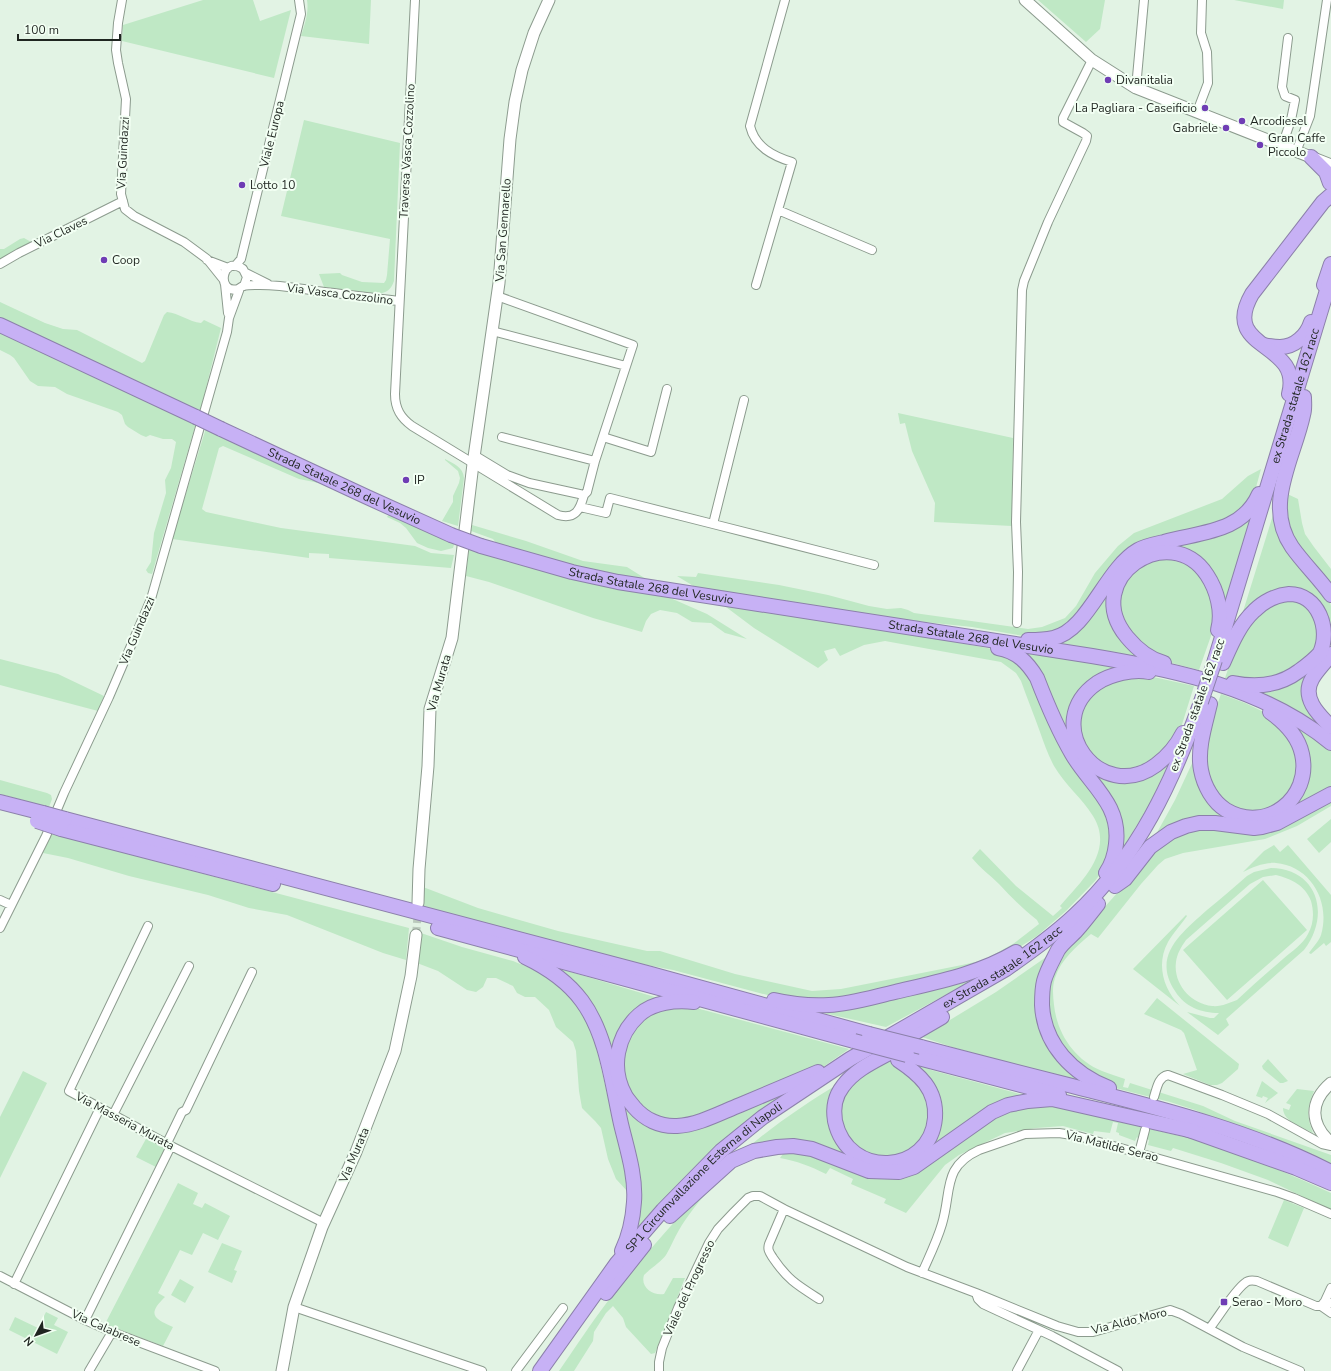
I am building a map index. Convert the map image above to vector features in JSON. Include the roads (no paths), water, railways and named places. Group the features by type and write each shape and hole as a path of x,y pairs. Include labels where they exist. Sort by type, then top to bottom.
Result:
{"highway":[{"path":"952,634 982,634 1028,640 1054,638 1067,632 1079,621 1110,577 1129,556 1139,549 1179,538 1222,529 1244,516 1255,504 1270,468 1275,460 1275,451 1290,390 1290,375 1287,366 1280,358 1262,345 1247,329 1245,319 1247,303 1252,294 1329,190 1326,172 1311,157"},
{"path":"1262,345 1280,347 1288,346 1300,339 1305,334 1310,325 1331,264"},
{"name":"ex Strada statale 162 racc","path":"1219,661 1275,460 1331,277"},
{"name":"ex Strada statale 162 racc","path":"910,1030 1028,964 1064,937 1115,886 1146,842 1171,798 1190,756 1219,661 1283,482 1304,414 1304,397 1331,309"},
{"name":"Strada Statale 268 del Vesuvio","path":"0,325 374,501 451,535 494,550 572,572 618,582 1136,663 1196,677 1224,686 1280,709 1314,730 1331,743"},
{"path":"1276,500 1283,529 1292,547 1331,595"},
{"path":"1196,677 1168,664 1155,660 1140,650 1124,633 1117,620 1114,606 1116,589 1121,576 1138,560 1152,554 1166,552 1180,554 1193,561 1204,570 1212,582 1219,607 1219,626 1215,642 1219,661"},
{"path":"1205,703 1177,745 1163,760 1150,770 1140,774 1123,776 1113,775 1094,766 1085,758 1078,747 1074,734 1073,721 1077,705 1090,688 1112,675 1144,671 1177,678 1196,677 1221,679 1247,686 1261,686 1277,683 1291,677 1320,653 1325,642 1327,630 1325,619 1319,608 1310,600 1290,594 1277,596 1253,611 1219,661"},
{"path":"930,630 958,639 1013,652 1022,659 1037,678 1071,753 1110,807 1115,818 1118,831 1113,860 1111,866 1093,889 1076,915"},
{"path":"1331,654 1311,680 1309,691 1312,706 1331,727"},
{"path":"1205,703 1201,770 1206,786 1214,800 1231,813 1244,817 1261,818 1274,814 1294,797 1301,785 1304,772 1302,753 1293,733 1280,719 1270,712 1242,699 1224,686"},
{"name":"ex Strada statale 162 racc","path":"910,1030 1029,953 1076,915 1109,879 1131,850 1156,808 1205,703"},
{"path":"1115,886 1125,878 1150,847 1171,832 1199,823 1215,823 1254,828 1269,826 1331,794"},
{"path":"0,802 63,824 497,944 722,1004 829,1034 852,1042 902,1058 927,1085 932,1095 935,1110 933,1128 924,1144 910,1156 898,1162 888,1163 868,1160 858,1156 842,1140 837,1130 834,1117 836,1098 843,1086 859,1071 868,1065 899,1048 910,1030"},
{"path":"0,812 40,817"},
{"path":"63,824 651,974 921,1048 1150,1101"},
{"path":"1098,904 1076,931 1059,948 1044,981 1042,993 1043,1015 1047,1031 1055,1047 1068,1062 1085,1076 1100,1084 1301,1156 1331,1172"},
{"path":"651,974 668,974 776,1001 829,1005 850,1003 961,977 1010,956 1048,932 1058,930"},
{"path":"497,944 533,961 572,989 582,1001 596,1026 605,1053 630,1165 634,1190 631,1224 624,1248 617,1263"},
{"path":"722,1004 688,1001 669,1002 654,1006 639,1014 626,1032 618,1051 616,1064 618,1077 625,1096 640,1114 657,1123 676,1126 694,1122 713,1116 850,1059"},
{"name":"SP1 Circumvallazione Esterna di Napoli","path":"540,1371 617,1263 663,1210 721,1151 763,1117 850,1059 910,1030"},
{"name":"SP1 Circumvallazione Esterna di Napoli","path":"551,1371 602,1299 640,1250 706,1177 777,1117 910,1030"},
{"path":"852,1042 875,1051 1194,1131 1296,1168 1331,1183"},
{"path":"670,1216 731,1162 754,1151 794,1146 812,1149 869,1171 899,1172 914,1167 992,1112 1008,1105 1028,1101 1052,1099 1194,1131"}],"street":[{"name":"Via Guindazzi","path":"122,0 118,23 116,50 126,99 121,194 125,209 134,216 184,242 207,259 224,281 229,318"},
{"name":"Viale Europa","path":"232,267 241,259 301,14 299,0"},
{"name":"Traversa Vasca Cozzolino","path":"399,301 415,0"},
{"name":"Via San Gennarello","path":"473,460 497,296 510,139 515,102 522,70 534,32 549,0"},
{"path":"756,285 792,162 776,156 764,148 752,134 750,126 785,0"},
{"path":"1026,0 1092,60 1136,88 1331,165"},
{"path":"1136,88 1144,0"},
{"path":"1197,112 1208,83 1207,52 1201,33 1202,0"},
{"path":"1296,152 1310,116 1327,0"},
{"path":"1282,146 1291,120 1295,100 1286,96 1282,87 1288,38"},
{"path":"1017,623 1018,572 1016,514 1022,290 1024,281 1048,222 1086,141 1087,136 1063,122 1063,118 1092,60"},
{"name":"Via Claves","path":"0,264 18,253 123,201"},
{"path":"778,210 872,250"},
{"path":"207,259 244,271"},
{"path":"232,267 224,272 224,281 232,289 242,287 246,282 241,259"},
{"name":"Via Vasca Cozzolino","path":"244,271 269,284"},
{"name":"Via Vasca Cozzolino","path":"242,287 269,284 399,301 395,401 399,413 407,423 473,460"},
{"name":"Via Guindazzi","path":"0,928 46,836 64,793 109,697 151,599 229,318 242,287"},
{"path":"473,460 558,515 566,517 572,515 580,507 584,495 589,488 595,461 633,346 497,296"},
{"path":"492,332 626,366"},
{"path":"603,436 651,452 666,389"},
{"path":"713,524 744,400"},
{"path":"502,437 595,461"},
{"path":"473,460 514,478 584,495"},
{"name":"Via Murata","path":"418,903 419,869 428,766 430,709 452,638 473,460"},
{"path":"580,507 606,513 610,498 874,565"},
{"path":"0,900 11,905"},
{"name":"Via Masseria Murata","path":"148,926 69,1090 70,1092 324,1223"},
{"name":"Via Murata","path":"282,1371 294,1307 324,1223 356,1152 395,1051 411,976 416,936"},
{"path":"113,1115 189,966"},
{"path":"85,1320 169,1144 182,1112 186,1110 252,972"},
{"path":"1150,1101 1162,1076 1168,1075 1268,1114 1322,1144 1331,1145"},
{"path":"1331,1083 1318,1097 1314,1114 1322,1134 1331,1145"},
{"path":"14,1284 100,1108"},
{"path":"1139,1153 1145,1130"},
{"name":"Via Matilde Serao","path":"922,1273 940,1229 952,1176 958,1164 972,1153 1025,1134 1059,1133 1078,1136 1277,1192 1331,1214"},
{"name":"Viale del Progresso","path":"660,1371 659,1362 662,1348 678,1308 709,1243 718,1229 748,1198 753,1196 760,1196 784,1209"},
{"path":"784,1209 768,1250 792,1282 819,1298"},
{"name":"Via Aldo Moro","path":"784,1209 907,1267 976,1293 1056,1326 1078,1332 1093,1332 1170,1310 1181,1314 1243,1347 1297,1371"},
{"name":"Via Calabrese","path":"0,1276 85,1320 112,1332 215,1371"},
{"path":"1209,1330 1238,1290 1249,1281 1257,1281 1316,1306 1331,1303"},
{"path":"1321,1306 1331,1288"},
{"path":"976,1293 978,1299 983,1304 1052,1336 1108,1369 1118,1371"},
{"path":"1321,1306 1331,1313"},
{"path":"294,1307 482,1371"},
{"path":"516,1371 563,1308"},
{"path":"1052,1336 1056,1326"},
{"path":"1017,1371 1039,1330"},
{"path":"89,1371 112,1332"}],"tunnel":[{"path":"416,935 418,910"}],"place":[{"name":"Divanitalia","path":"1108,80"},
{"name":"La Pagliara - Caseificio","path":"1205,108"},
{"name":"Arcodiesel","path":"1242,121"},
{"name":"Gabriele","path":"1226,128"},
{"name":"Gran Caffe Piccolo","path":"1260,145"},
{"name":"Lotto 10","path":"242,185"},
{"name":"Coop","path":"104,260"},
{"name":"IP","path":"406,480"},
{"name":"Serao - Moro","path":"1224,1302"}]}
